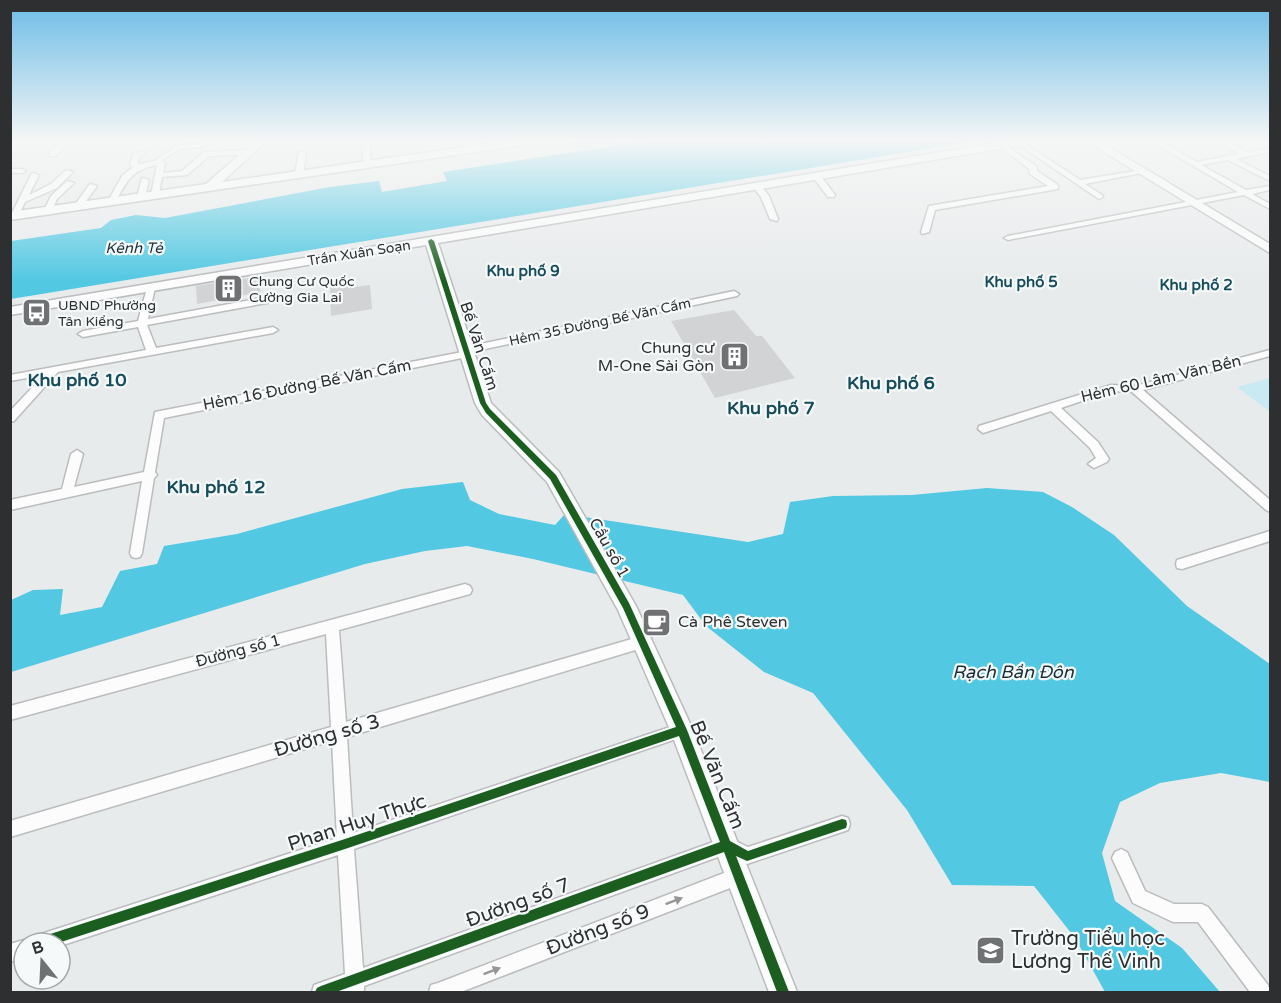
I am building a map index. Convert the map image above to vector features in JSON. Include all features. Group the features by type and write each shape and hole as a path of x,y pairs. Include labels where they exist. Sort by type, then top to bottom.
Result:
{"main road":[{"path":"13,215 204,188"},
{"name":"Trần Xuân Soạn","path":"10,311 752,188"},
{"path":"1169,188 1270,249"},
{"name":"Bế Văn Cấm","path":"431,241 483,403 488,411 553,477 569,502"},
{"name":"Cầu số 1","path":"569,502 626,606"},
{"name":"Bế Văn Cấm","path":"626,606 737,859 783,993"}],"street":[{"path":"13,215 16,202 26,188"},
{"path":"16,202 50,188"},
{"path":"48,210 62,188"},
{"path":"78,206 92,188"},
{"path":"112,201 118,188"},
{"path":"141,197 143,188"},
{"path":"155,195 157,188"},
{"path":"758,188 765,196 774,219"},
{"path":"825,188 831,195"},
{"path":"925,232 932,208 1050,188"},
{"path":"1085,188 1099,197"},
{"path":"1237,188 1270,207"},
{"path":"1008,238 1270,188"},
{"path":"151,288 142,324 152,352"},
{"name":"Hẻm 35 Đường Bế Văn Cấm","path":"467,352 734,294"},
{"path":"83,334 272,299"},
{"path":"10,378 273,330"},
{"name":"Hẻm 16 Đường Bế Văn Cấm","path":"151,475 159,415 467,352"},
{"name":"Hẻm 60 Lâm Văn Bền","path":"983,429 1111,388 1135,388 1270,353"},
{"path":"10,418 54,371"},
{"path":"1135,388 1270,507"},
{"path":"1052,406 1094,445 1103,459 1094,464"},
{"path":"67,492 77,454"},
{"path":"10,505 151,475 136,553"},
{"path":"1182,564 1265,538 1270,549"},
{"name":"Đường số 1","path":"10,713 465,590"},
{"path":"332,626 355,986"},
{"name":"Đường số 3","path":"10,829 642,642"},
{"name":"Phan Huy Thực","path":"72,933 345,844 682,730"},
{"name":"Đường số 9","path":"438,993 737,859 842,824"},
{"path":"1121,858 1139,897 1173,913 1202,913 1260,993"},
{"name":"Đường số 7","path":"321,993 355,986 737,859"}],"shaded area":[{"path":"1270,378 1270,412 1237,387"}],"water":[{"name":"Kênh Tẻ","path":"326,188 381,188 382,192 407,188 689,188 11,299 11,241 101,228 111,220 136,215 165,218"},
{"name":"Rạch Bần Đôn","path":"463,482 470,500 499,514 555,525 565,514 748,542 783,534 790,502 833,496 912,495 987,488 1043,492 1072,507 1114,535 1187,606 1270,664 1270,782 1221,773 1160,783 1120,802 1102,853 1115,901 1182,948 1220,992 1105,992 1075,938 1034,886 952,885 907,810 813,693 764,672 706,626 683,595 533,559 467,546 425,551 365,564 11,672 11,600 33,590 63,589 60,615 102,607 120,571 157,564 164,546 237,534 402,489"}],"building":[{"name":"Chung Cư Quốc Cường Gia Lai","path":"255,277 261,292 197,304 196,286"},
{"path":"348,280 348,288 370,285 372,309 331,316 330,283"},
{"name":"Chung cư M-One Sài Gòn","path":"734,310 756,336 762,336 795,378 715,398 671,321"}],"cycle path":[{"path":"431,241 483,403 488,411 553,477 626,606 682,730 783,992"},
{"path":"72,933 345,844 682,730"},
{"path":"321,992 727,845 747,856 842,824"}],"place":[{"name":"Chung Cư Quốc Cường Gia Lai","path":"228,289"},
{"name":"UBND Phường Tân Kiểng","path":"37,313"},
{"name":"Chung cư M-One Sài Gòn","path":"735,357"},
{"name":"Cà Phê Steven","path":"657,622"},
{"name":"Trường Tiểu học Lương Thế Vinh","path":"990,950"}],"district":[{"name":"Khu phố 9","path":"523,271"},
{"name":"Khu phố 5","path":"1021,282"},
{"name":"Khu phố 2","path":"1196,285"},
{"name":"Khu phố 10","path":"77,380"},
{"name":"Khu phố 6","path":"891,383"},
{"name":"Khu phố 7","path":"771,408"},
{"name":"Khu phố 12","path":"216,487"}]}
